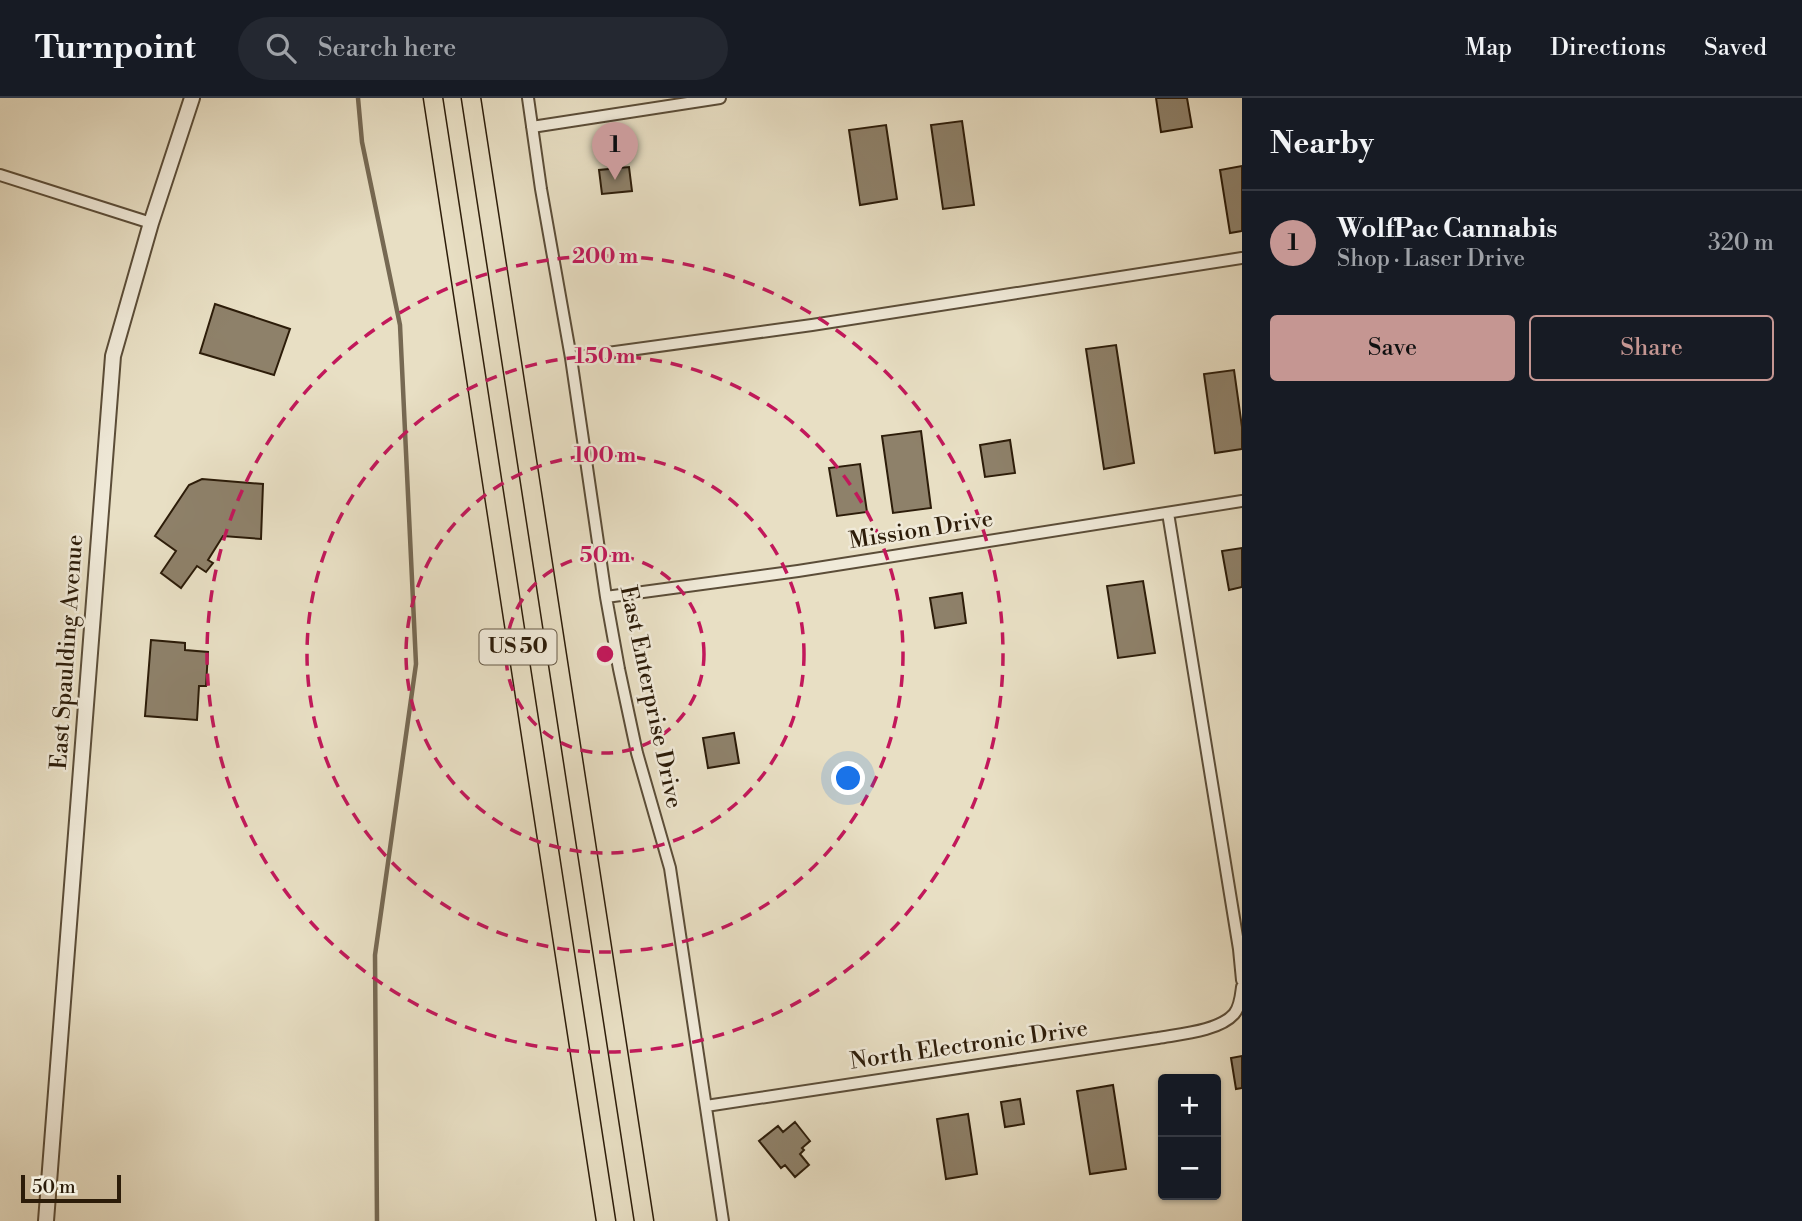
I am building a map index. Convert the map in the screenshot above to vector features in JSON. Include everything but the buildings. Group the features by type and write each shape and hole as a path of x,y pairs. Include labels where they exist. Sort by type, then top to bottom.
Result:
{"highway":[{"name":"US 50","path":"433,98 605,1221"},
{"name":"US 50","path":"471,98 646,1221"}],"street":[{"name":"East Spaulding Avenue","path":"46,1221 113,356 151,223 192,98"},
{"name":"East Enterprise Drive","path":"528,98 571,358 606,597 637,753 670,868 723,1221"},
{"path":"532,127 720,98"},
{"path":"0,176 151,223"},
{"path":"571,358 812,325 1242,258"},
{"name":"Mission Drive","path":"606,597 1242,501"},
{"path":"1168,513 1242,980"},
{"name":"North Electronic Drive","path":"706,1106 1158,1038 1213,1027 1234,1013 1239,1004 1242,987"}],"waterway":[{"path":"358,98 362,142 400,325 416,664 375,955 377,1221"}],"place":[{"name":"WolfPac Cannabis","path":"615,180"}]}
